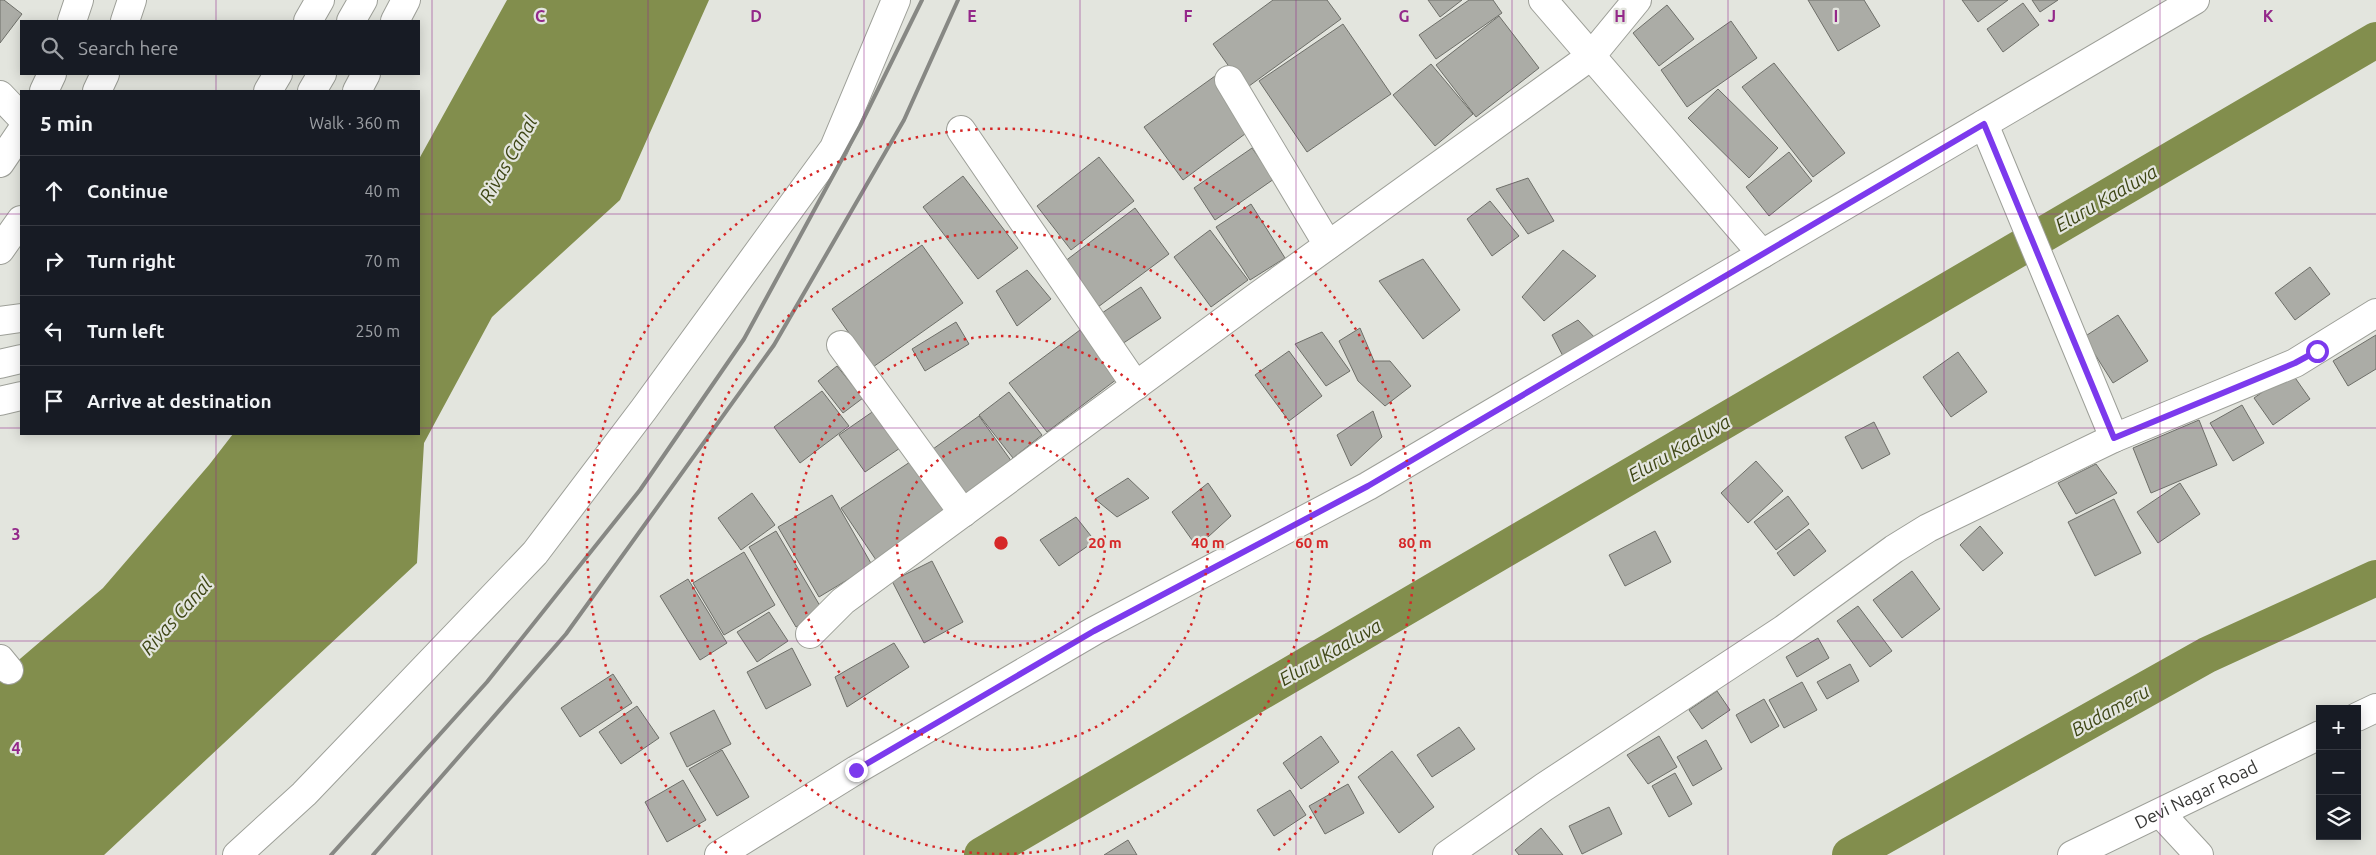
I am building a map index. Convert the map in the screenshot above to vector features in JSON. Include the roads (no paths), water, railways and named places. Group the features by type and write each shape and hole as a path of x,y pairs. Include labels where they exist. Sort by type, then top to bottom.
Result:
{"street":[{"path":"72,20 79,0"},
{"path":"124,20 132,0"},
{"path":"309,20 320,0"},
{"path":"352,20 363,0"},
{"path":"396,20 406,0"},
{"path":"237,855 304,794 535,553 644,408 834,148 896,0"},
{"path":"1543,0 1762,254"},
{"path":"810,634 843,601 1328,245 1592,56 1638,0"},
{"path":"719,855 856,770 1094,631 1368,486 2195,0"},
{"path":"44,90 52,75"},
{"path":"97,90 105,75"},
{"path":"269,90 277,75"},
{"path":"313,90 321,75"},
{"path":"358,90 365,75"},
{"path":"1229,80 1328,245"},
{"path":"0,95 20,116"},
{"path":"1984,124 2002,163 2114,438"},
{"path":"961,130 1136,386"},
{"path":"0,163 20,133"},
{"path":"0,250 20,221"},
{"path":"1447,855 1544,786 1784,629 1894,549 1928,528 2114,438 2295,363 2376,313"},
{"path":"0,321 20,318"},
{"path":"841,345 963,513"},
{"path":"0,356 20,357"},
{"path":"0,364 20,357"},
{"path":"0,401 20,396"},
{"path":"2361,715 2376,708"},
{"name":"Devi Nagar Road","path":"2072,855 2316,738"},
{"path":"2160,814 2200,855"}],"water":[{"name":"Rivas Canal","path":"507,0 709,0 620,200 492,317 424,443 417,563 104,855 0,855 0,676 103,588 209,465 232,435 420,435 420,157"}],"waterway":[{"name":"Eluru Kaaluva","path":"982,855 2376,40"},
{"name":"Budameru","path":"1850,855 2207,655 2376,578"}],"railway":[{"path":"331,855 487,682 640,490 744,339 860,126 922,0"},
{"path":"373,855 566,634 774,345 904,120 958,0"}]}
